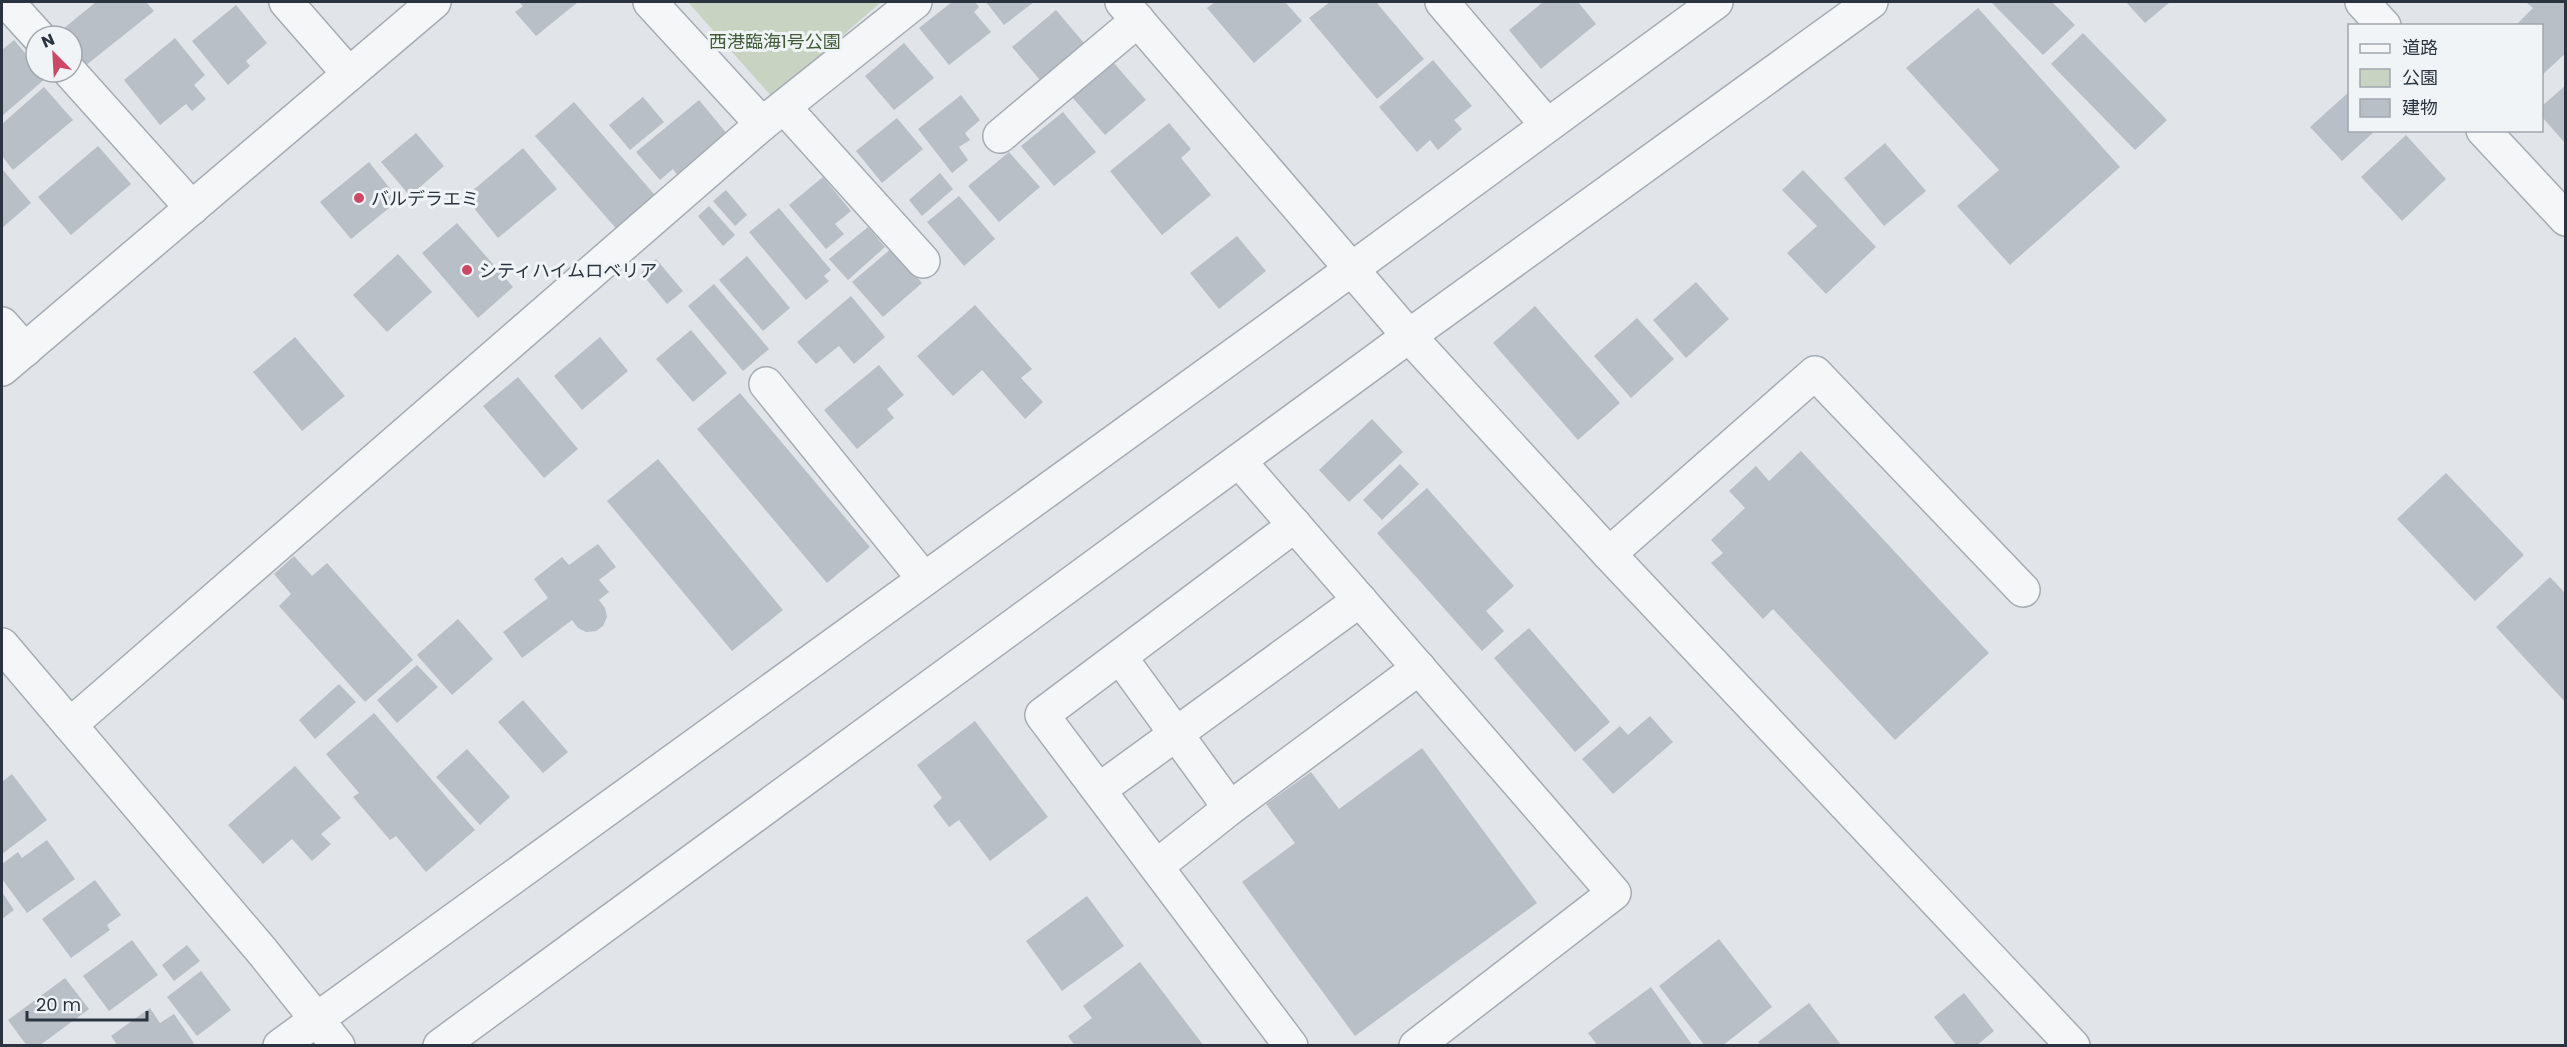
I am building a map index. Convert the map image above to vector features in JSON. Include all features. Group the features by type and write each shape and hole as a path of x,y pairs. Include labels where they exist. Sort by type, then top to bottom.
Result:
{"street":[{"path":"7,2 27,24"},
{"path":"286,2 349,74"},
{"path":"2,324 13,359 434,2"},
{"path":"650,2 773,116 923,261"},
{"path":"70,725 773,116 915,2"},
{"path":"1442,2 1547,125"},
{"path":"280,1046 1352,269 1716,2"},
{"path":"440,1046 1409,336 1871,2"},
{"path":"2362,2 2382,24"},
{"path":"1000,136 1130,11 1409,336 2059,1041"},
{"path":"81,84 192,208"},
{"path":"2485,132 2565,219"},
{"path":"1609,554 1815,373 2024,590"},
{"path":"766,384 924,579"},
{"path":"1239,461 1614,893 1416,1046"},
{"path":"1291,1046 1042,714 1295,525"},
{"path":"1099,790 1360,600"},
{"path":"2,645 262,951 338,1046"},
{"path":"1120,657 1230,808"},
{"path":"1157,866 1230,808 1419,668"}],"green space":[{"name":"西港臨海1号公園","path":"688,2 881,2 772,97"}],"building":[{"path":"96,2 146,2 154,11 85,66 84,24 69,24"},
{"path":"519,2 578,2 536,36 515,12 523,6"},
{"path":"952,2 975,2 979,7 974,12 991,32 949,65 919,28"},
{"path":"986,2 1034,2 1004,25"},
{"path":"1215,2 1285,2 1302,21 1254,63 1207,8"},
{"path":"1330,2 1376,2 1424,59 1377,99 1309,18"},
{"path":"1543,2 1578,2 1596,24 1541,69 1509,30"},
{"path":"1991,2 2052,2 2075,25 2043,55"},
{"path":"2126,2 2170,2 2145,23"},
{"path":"2526,2 2566,2 2566,53 2543,74 2543,24 2517,24 2533,8"},
{"path":"236,5 267,43 246,61 250,66 228,85 192,41"},
{"path":"1978,8 2120,167 2010,265 1957,206 1999,170 1906,68"},
{"path":"1056,10 1084,43 1040,80 1012,47"},
{"path":"2083,33 2167,120 2135,150 2051,64"},
{"path":"175,38 205,75 194,85 206,99 192,111 186,104 160,125 124,80"},
{"path":"14,40 24,52 24,84 39,84 2,116 2,50"},
{"path":"904,43 934,78 894,110 865,76"},
{"path":"1433,60 1472,106 1454,120 1462,129 1438,150 1430,140 1417,152 1379,107"},
{"path":"1113,62 1146,100 1105,135 1072,97"},
{"path":"2566,85 2566,144 2543,118 2543,105"},
{"path":"44,87 73,120 13,170 2,156 2,124"},
{"path":"2348,93 2348,132 2374,132 2342,161 2310,127"},
{"path":"961,95 980,120 965,133 970,140 959,147 968,160 952,173 918,129"},
{"path":"643,97 664,122 630,150 609,125"},
{"path":"699,100 728,135 678,176 673,169 660,180 636,152"},
{"path":"574,102 660,201 621,234 535,136"},
{"path":"1063,112 1096,152 1054,186 1021,146"},
{"path":"897,118 923,149 882,183 856,151"},
{"path":"1169,123 1191,149 1181,158 1211,195 1162,235 1110,171"},
{"path":"416,133 444,166 410,196 381,162"},
{"path":"2406,135 2446,179 2402,221 2361,177"},
{"path":"1885,143 1926,191 1884,226 1844,178"},
{"path":"98,146 131,184 71,235 38,197"},
{"path":"523,148 557,189 498,238 465,197"},
{"path":"1009,152 1040,187 999,222 968,186"},
{"path":"369,162 399,200 351,239 320,202"},
{"path":"2,169 31,203 2,228"},
{"path":"1803,170 1876,247 1826,294 1787,253 1817,226 1782,190"},
{"path":"940,173 953,189 922,216 909,200"},
{"path":"823,177 851,211 835,224 844,234 826,249 789,205"},
{"path":"726,190 747,215 735,226 713,201"},
{"path":"959,196 995,239 964,266 927,222"},
{"path":"709,206 735,235 723,246 698,216"},
{"path":"779,208 831,270 824,276 829,281 806,300 749,232"},
{"name":"シティハイムロベリア","path":"457,223 513,287 478,318 422,253"},
{"path":"868,227 885,247 848,280 829,259"},
{"path":"1237,236 1266,271 1219,309 1190,273"},
{"path":"892,248 922,283 883,317 852,282"},
{"path":"398,254 432,292 387,332 353,295"},
{"path":"747,256 790,308 763,331 719,280"},
{"path":"656,259 683,291 667,304 641,273"},
{"path":"1696,282 1729,319 1686,358 1653,320"},
{"path":"714,284 769,349 743,371 688,306"},
{"path":"851,296 885,337 854,364 839,346 816,364 797,342"},
{"path":"975,305 1032,369 1021,378 1043,402 1025,419 982,370 953,396 917,356"},
{"path":"1535,306 1620,403 1578,440 1493,343"},
{"path":"1637,318 1674,359 1631,398 1594,356"},
{"path":"691,330 727,373 693,402 656,359"},
{"path":"295,337 345,396 302,431 253,372"},
{"path":"600,337 628,371 582,410 554,376"},
{"path":"879,365 904,395 887,409 894,418 857,449 824,410"},
{"path":"518,377 578,449 544,478 483,406"},
{"path":"740,393 870,547 827,583 697,429"},
{"path":"1372,419 1403,452 1349,502 1319,470"},
{"path":"1801,451 1989,653 1895,740 1773,609 1763,619 1711,563 1723,553 1711,540 1745,508 1729,491 1756,466 1769,481"},
{"path":"658,459 783,610 732,651 607,501"},
{"path":"1400,464 1419,484 1382,520 1363,500"},
{"path":"2446,473 2524,555 2475,601 2397,519"},
{"path":"1427,488 1514,586 1486,611 1504,631 1482,651 1377,533"},
{"path":"598,544 616,567 599,580 609,592 599,600 605,608 607,617 603,626 596,631 586,632 578,628 572,620 522,658 503,632 548,598 534,579 562,557 569,565"},
{"path":"294,556 312,576 327,563 413,660 365,702 279,606 291,594 274,574"},
{"path":"2550,577 2566,594 2566,703 2496,627"},
{"path":"458,619 493,659 452,695 417,655"},
{"path":"1529,628 1610,722 1575,752 1494,658"},
{"path":"417,665 438,687 397,723 377,700"},
{"path":"339,684 356,702 315,739 299,720"},
{"path":"523,700 568,752 543,773 498,722"},
{"path":"374,713 475,830 426,872 396,836 390,840 353,797 359,793 326,754"},
{"path":"1650,716 1673,742 1613,794 1582,759 1620,726 1628,735"},
{"path":"975,721 1048,817 990,861 959,820 949,827 933,806 942,798 917,765"},
{"path":"1422,748 1537,903 1355,1036 1242,882 1295,843 1266,804 1311,772 1339,809"},
{"path":"467,749 510,797 480,825 436,777"},
{"path":"295,766 341,818 321,834 331,844 312,861 292,839 263,864 228,825"},
{"path":"12,774 47,820 2,854 2,782"},
{"path":"47,840 75,879 27,913 2,879 2,864 18,852 22,858"},
{"path":"95,880 121,915 107,925 110,930 71,958 42,919"},
{"path":"2,892 14,910 2,919"},
{"path":"1087,896 1124,946 1062,991 1026,941"},
{"path":"1719,939 1772,1007 1722,1046 1705,1046 1659,986"},
{"path":"132,940 158,975 109,1011 83,976"},
{"path":"187,945 200,961 174,981 162,965"},
{"path":"1140,962 1204,1046 1075,1046 1068,1036 1092,1018 1083,1006"},
{"path":"201,971 231,1010 197,1036 167,997"},
{"path":"65,978 89,1009 39,1046 27,1046 8,1020"},
{"path":"1651,987 1693,1046 1598,1046 1588,1033"},
{"path":"1964,993 1994,1031 1976,1046 1957,1046 1934,1017"},
{"path":"1809,1003 1842,1046 1761,1046 1758,1042"},
{"path":"150,1008 160,1023 174,1014 194,1043 190,1046 118,1046 111,1036"}],"place":[{"name":"バルデラエミ","path":"359,198"},
{"name":"シティハイムロベリア","path":"467,270"}]}
